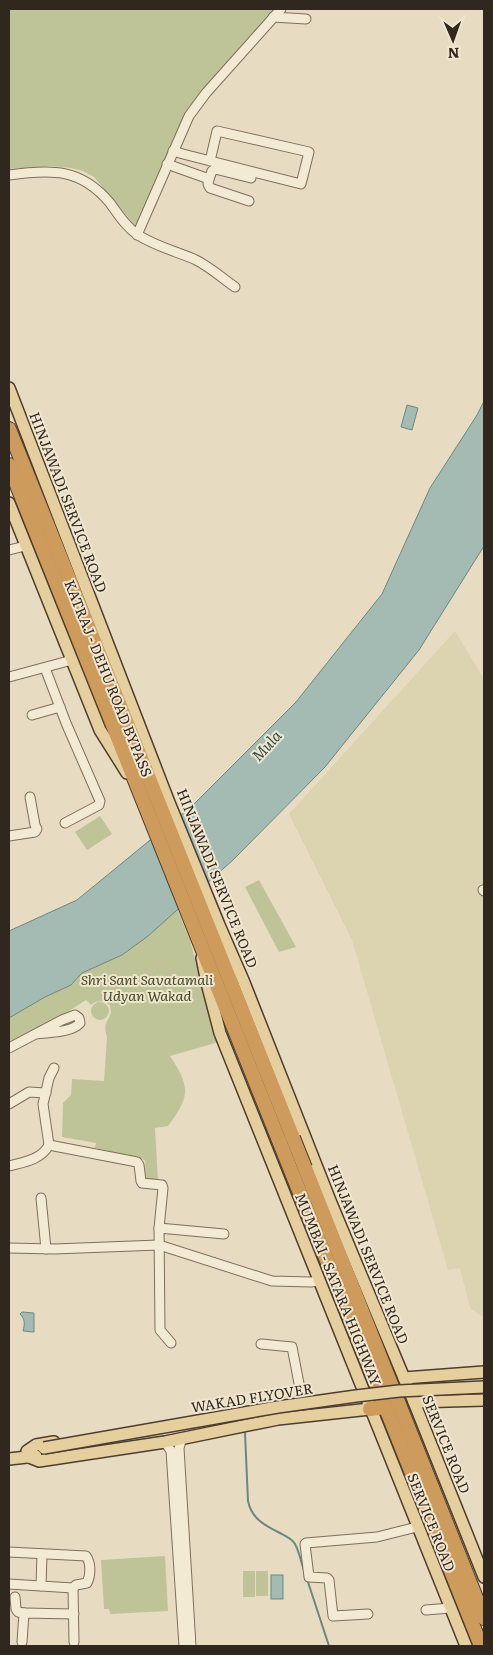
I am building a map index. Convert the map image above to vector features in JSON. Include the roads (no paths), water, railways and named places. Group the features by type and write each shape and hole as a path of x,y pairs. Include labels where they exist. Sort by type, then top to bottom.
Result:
{"highway":[{"name":"KATRAJ - DEHU ROAD BYPASS","path":"9,430 128,727 205,931"},
{"name":"KATRAJ - DEHU ROAD BYPASS","path":"9,465 140,793 158,804"},
{"path":"128,727 147,743"},
{"name":"MUMBAI - SATARA HIGHWAY","path":"205,931 293,1141 299,1170 385,1408 481,1646"},
{"name":"MUMBAI - SATARA HIGHWAY","path":"299,1170 484,1618"},
{"path":"370,1409 385,1408"}],"main road":[{"name":"HINJAWADI SERVICE ROAD","path":"9,388 147,743 158,804"},
{"path":"9,504 100,730 140,793"},
{"name":"HINJAWADI SERVICE ROAD","path":"205,931 243,980 293,1141 311,1153 404,1378"},
{"name":"SERVICE ROAD","path":"205,931 207,983 220,1034 466,1646"},
{"path":"271,1161 293,1141"},
{"path":"271,1161 311,1153"},
{"path":"404,1378 484,1372"},
{"name":"SERVICE ROAD","path":"404,1378 484,1577"},
{"path":"9,1459 28,1454 36,1445 274,1403 350,1393 361,1387"},
{"name":"WAKAD FLYOVER","path":"45,1451 235,1414 400,1391 484,1387"},
{"name":"WAKAD FLYOVER","path":"28,1454 277,1411 405,1396 484,1392"},
{"path":"414,1402 484,1400"},
{"path":"422,1420 439,1401"},
{"path":"274,1403 278,1419"},
{"path":"9,1453 28,1454 39,1461 165,1442 278,1419 370,1409"}],"street":[{"path":"137,235 189,116 206,93 280,9"},
{"path":"273,17 306,19"},
{"path":"173,151 210,161 301,184 309,152 217,131 210,161"},
{"path":"167,164 209,179"},
{"path":"249,200 210,188 208,184 212,171 215,169 251,178"},
{"path":"9,175 49,171 78,178 96,187 124,223 137,235 195,260 235,288"},
{"path":"9,550 25,546"},
{"path":"9,677 72,660"},
{"path":"45,668 100,801 99,805 65,823"},
{"path":"32,715 60,707"},
{"path":"9,836 35,832 37,829 30,797"},
{"path":"9,1048 36,1034"},
{"path":"9,1166 39,1157 46,1151 49,1145 42,1104 49,1078 54,1068"},
{"path":"9,1104 29,1092 46,1093"},
{"path":"49,1145 137,1162 142,1183 162,1185 159,1228 160,1330 171,1343"},
{"path":"41,1198 46,1249"},
{"path":"159,1228 224,1234"},
{"path":"9,1248 46,1249 159,1245 272,1281 319,1281"},
{"path":"261,1344 292,1347 302,1399"},
{"path":"182,1438 179,1448 184,1646"},
{"path":"165,1442 172,1451 181,1539"},
{"path":"368,1614 334,1616 330,1580 308,1576 305,1544 383,1536 417,1527"},
{"path":"9,1552 86,1556 88,1558 90,1579 87,1583 76,1585 73,1588 12,1584 12,1597 18,1612 24,1614 74,1614"},
{"path":"41,1586 42,1554"},
{"path":"183,1576 190,1646"},
{"path":"73,1588 74,1642"},
{"path":"426,1610 450,1608"},
{"path":"22,1642 24,1614"}],"water":[{"name":"Mula","path":"484,401 484,546 419,650 325,767 233,860 148,936 122,955 82,973 71,985 45,997 9,1018 9,931 77,900 194,804 296,702 382,594 430,488"},
{"path":"407,405 418,408 412,430 401,427"},
{"path":"22,1312 34,1313 34,1332 23,1331 24,1322 20,1314"},
{"path":"271,1575 283,1575 283,1599 271,1599"}],"waterway":[{"path":"245,1433 248,1501 250,1508 260,1522 294,1542 304,1570"},
{"path":"307,1579 329,1646"}],"park label":[{"name":"Shri Sant Savatamali Udyan Wakad","path":"147,988"}]}
